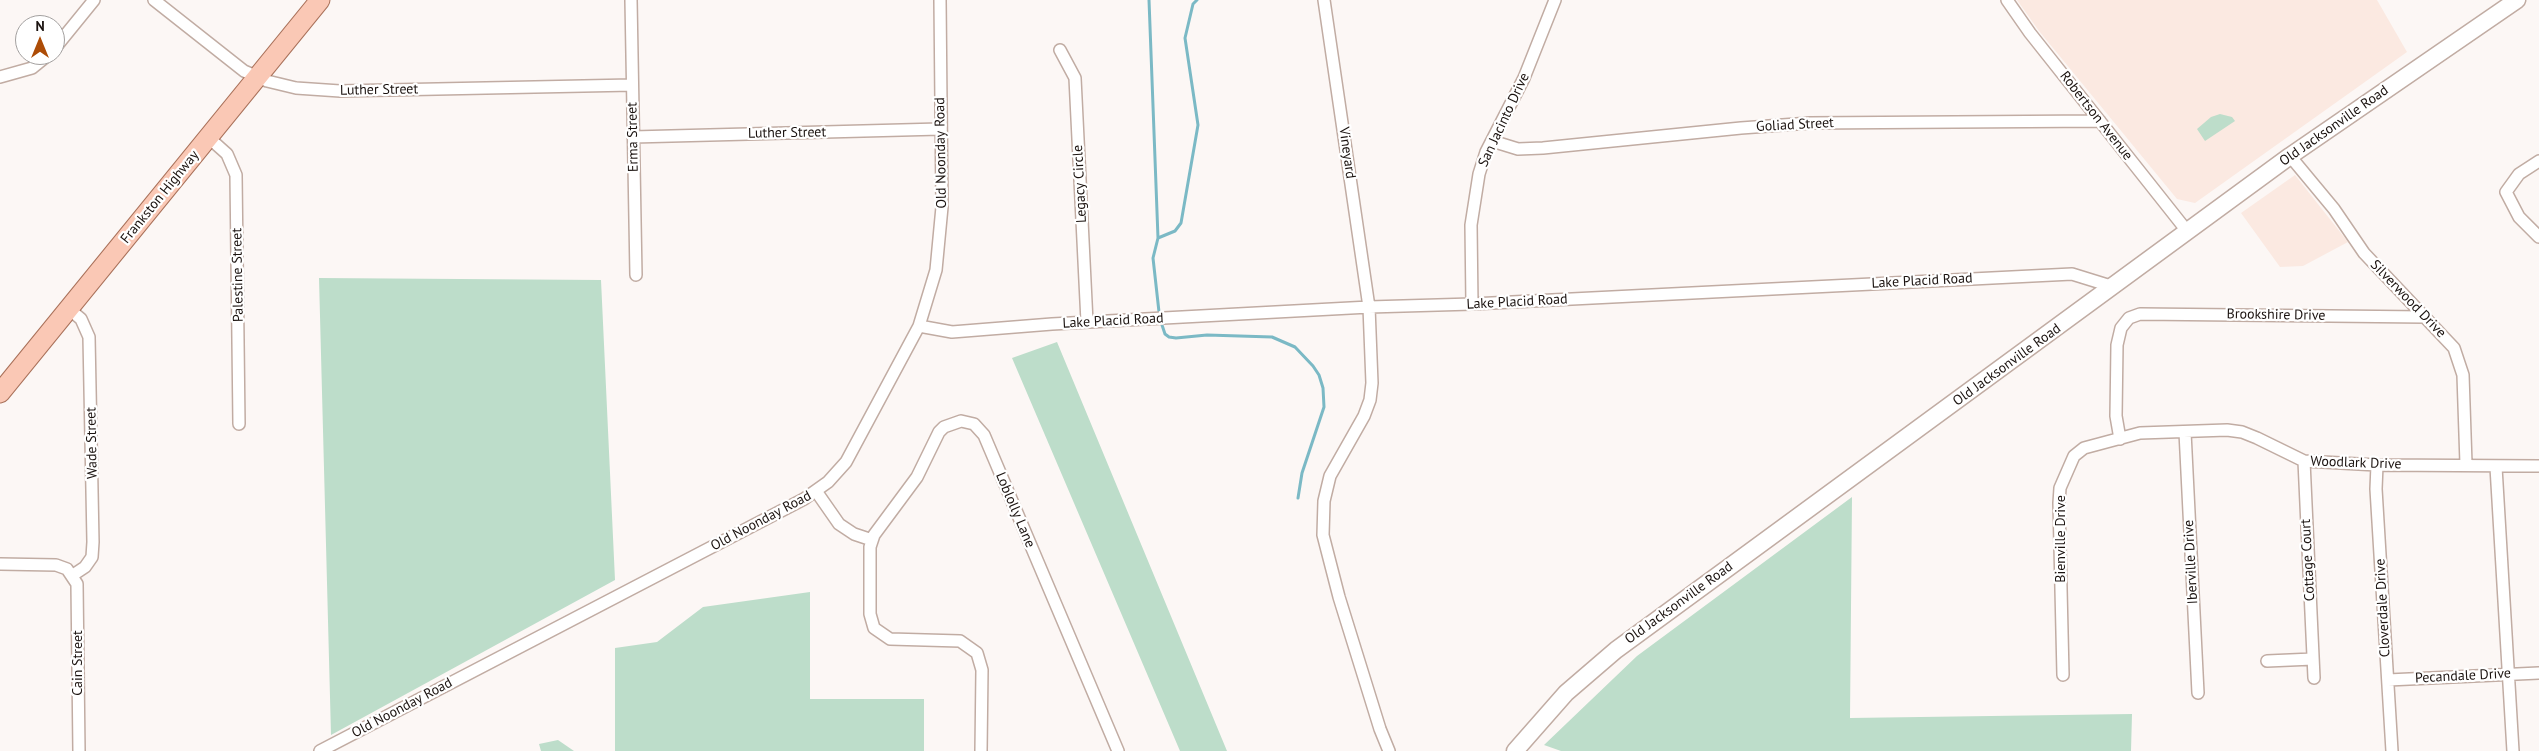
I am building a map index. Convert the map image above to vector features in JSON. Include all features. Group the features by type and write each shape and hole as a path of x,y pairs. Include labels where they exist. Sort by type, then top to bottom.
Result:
{"main road":[{"name":"Frankston Highway","path":"0,394 320,0"},
{"name":"Old Jacksonville Road","path":"1514,751 1566,693 1616,650 2114,287 2290,156 2517,0"}],"street":[{"path":"65,36 94,0"},
{"name":"Luther Street","path":"154,0 233,63 257,77 296,88 340,91 632,85"},
{"name":"Erma Street","path":"631,0 636,275"},
{"name":"Old Noonday Road","path":"320,751 816,491 838,472 853,452 919,326 932,286 939,256 942,208 940,0"},
{"name":"Vineyard","path":"1324,0 1369,307 1372,377 1370,400 1364,416 1330,476 1324,501 1322,525 1325,546 1339,597 1380,729 1389,751"},
{"name":"San Jacinto Drive","path":"1472,304 1471,246 1473,210 1481,168 1492,141 1524,78 1555,0"},
{"name":"Robertson Avenue","path":"2007,0 2030,33 2187,231"},
{"name":"Legacy Circle","path":"1060,50 1075,78 1087,322"},
{"path":"0,77 32,68 36,65"},
{"name":"Goliad Street","path":"1492,141 1518,148 1543,148 1810,123 2100,122"},
{"name":"Luther Street","path":"633,137 940,130"},
{"name":"Palestine Street","path":"208,137 228,154 236,175 239,424"},
{"name":"Silverwood Drive","path":"2290,156 2334,209 2355,242 2398,292 2425,316 2450,343 2460,362 2466,464"},
{"path":"2539,161 2520,174 2506,192 2519,217 2539,237"},
{"name":"Lake Placid Road","path":"919,326 952,332 1087,322 1369,307 1472,304 2072,274 2114,287"},
{"name":"Wade Street","path":"69,309 82,319 90,338 92,557 85,567 73,575"},
{"name":"Brookshire Drive","path":"2120,439 2116,416 2118,345 2121,328 2129,318 2140,314 2425,316"},
{"name":"Loblolly Lane","path":"872,540 917,477 939,432 944,427 961,421 974,424 980,428 1118,751"},
{"name":"Woodlark Drive","path":"2120,439 2140,433 2227,430 2242,432 2304,461 2377,465 2466,464 2496,467 2539,466"},
{"name":"Iberville Drive","path":"2184,432 2198,693"},
{"name":"Bienville Drive","path":"2064,675 2060,488 2074,456 2084,448 2120,439"},
{"name":"Cottage Court","path":"2304,461 2314,678"},
{"name":"Cloverdale Drive","path":"2377,465 2376,490 2392,751"},
{"path":"2496,467 2513,751"},
{"path":"816,491 839,524 854,534 872,540 869,607 871,621 878,633 896,640 960,641 977,653 982,670 981,751"},
{"path":"0,564 56,566 67,569 73,575"},
{"name":"Cain Street","path":"73,575 77,584 78,600 79,751"},
{"path":"2267,661 2313,659"},
{"name":"Pecandale Drive","path":"2388,680 2539,673"}],"shaded area":[{"path":"2017,0 2377,0 2407,52 2195,203 2177,199 2039,31"},
{"path":"2295,175 2348,242 2303,266 2280,267 2241,213"}],"green space":[{"path":"2220,114 2232,117 2235,121 2205,141 2197,129 2211,117"},
{"path":"319,278 601,280 615,580 331,735"},
{"path":"1057,342 1227,751 1180,751 1012,358"},
{"path":"1852,497 1850,718 2132,714 2131,751 1561,751 1544,745 1637,656"},
{"path":"810,592 810,699 924,699 924,751 615,751 615,648 657,642 703,607"},
{"path":"558,740 574,751 541,751 539,744"}],"waterway":[{"path":"1149,0 1158,238 1153,258 1159,312"},
{"path":"1158,238 1175,231 1181,223 1198,125 1185,38 1193,4 1197,0"},
{"path":"1162,325 1165,334 1176,338 1207,335 1272,337 1295,347 1313,366 1319,375 1323,388 1324,407 1302,473 1298,498"}]}
